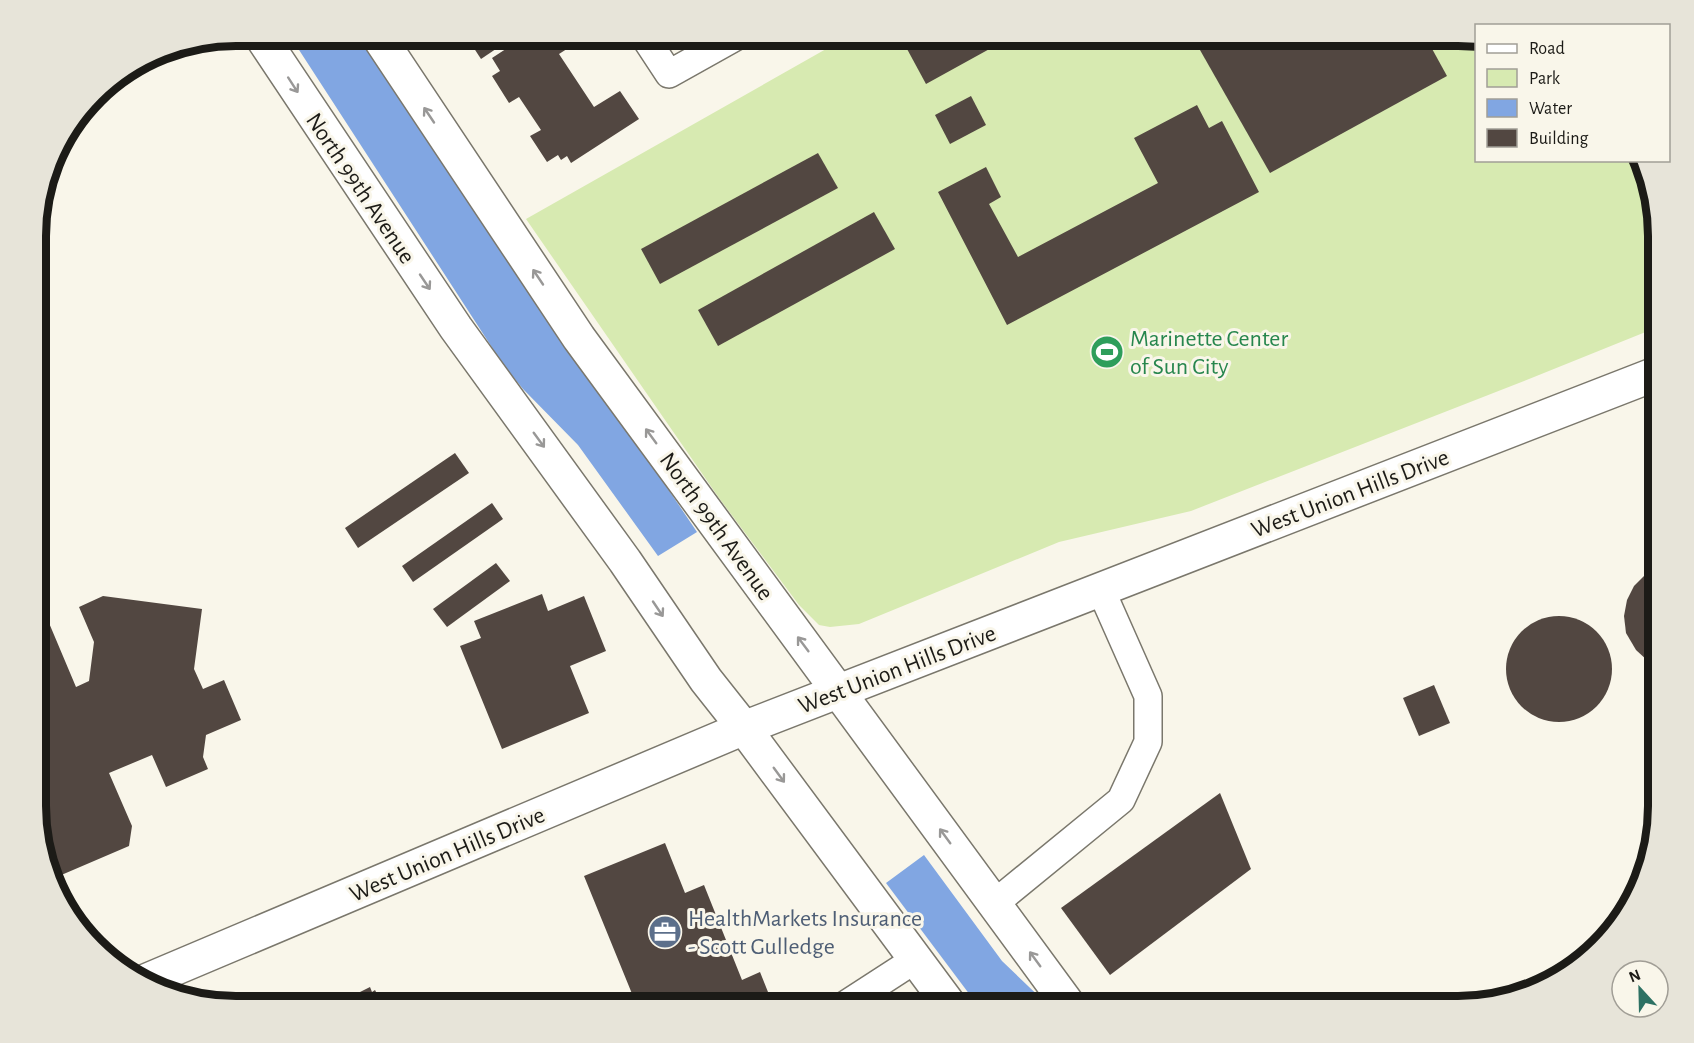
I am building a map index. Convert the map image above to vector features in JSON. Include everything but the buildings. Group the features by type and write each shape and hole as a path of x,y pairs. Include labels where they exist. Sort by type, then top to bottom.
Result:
{"main road":[{"name":"North 99th Avenue","path":"268,47 456,328 625,561 706,680 943,996"},
{"name":"North 99th Avenue","path":"385,47 579,338 1062,996"},
{"name":"West Union Hills Drive","path":"153,978 744,728 1647,377"}],"street":[{"path":"651,47 669,74 718,47"},
{"path":"995,903 1121,800 1148,742 1148,696 1101,590"},
{"path":"858,996 916,959"}],"green space":[{"name":"Marinette Center of Sun City","path":"830,47 1475,47 1475,162 1632,162 1644,199 1647,224 1647,331 1191,511 1059,542 859,624 830,627 819,625 799,605 719,498 526,219"}],"water":[{"path":"297,47 370,47 697,532 658,556 578,445 523,389 504,366"},
{"path":"924,855 1002,961 1039,996 971,996 886,883"}],"place":[{"name":"Marinette Center of Sun City","path":"1107,352"},
{"name":"HealthMarkets Insurance - Scott Gulledge","path":"665,932"}]}
